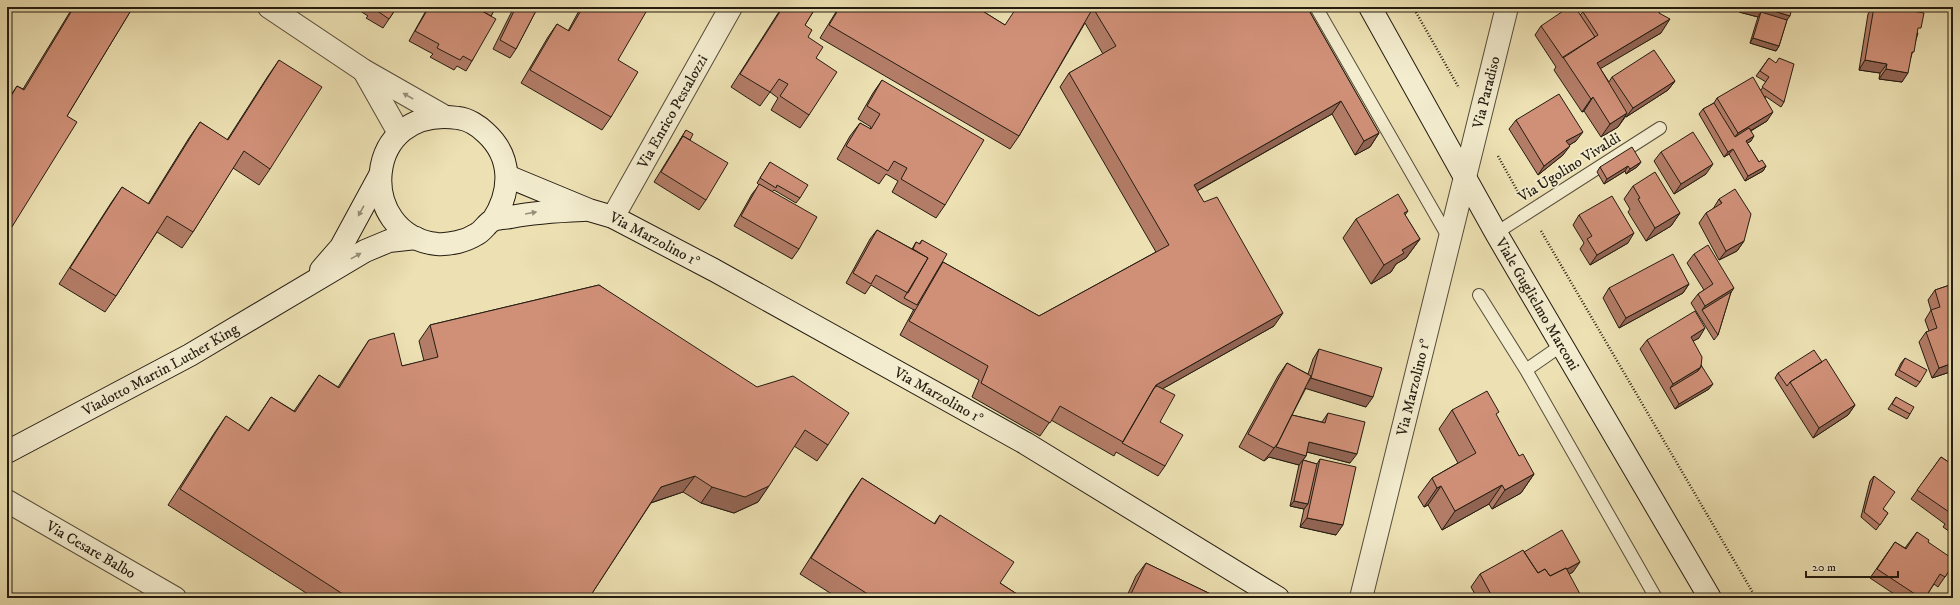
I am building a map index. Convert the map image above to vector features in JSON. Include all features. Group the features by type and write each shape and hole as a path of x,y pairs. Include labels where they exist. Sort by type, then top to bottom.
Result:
{"main road":[{"path":"269,7 363,70 442,115"},
{"name":"Via Enrico Pestalozzi","path":"613,217 731,7"},
{"name":"Viale Guglielmo Marconi","path":"1370,7 1496,233 1710,598"},
{"name":"Via Paradiso","path":"1464,177 1479,123 1507,7"},
{"path":"363,70 399,133"},
{"path":"442,115 461,118 479,126 493,140 503,156 507,176 506,191 502,207 493,220 477,234 458,242 436,244 416,238 400,227 389,213 381,195 379,177 382,161 389,145 399,133 412,124 427,118 442,115"},
{"name":"Via Marzolino 1°","path":"507,176 589,210 613,217 714,270 1025,443 1278,598"},
{"name":"Viadotto Martin Luther King","path":"309,282 341,247 379,177"},
{"name":"Via Marzolino 1°","path":"1361,598 1450,240 1464,177"},
{"name":"Via Marzolino 1°","path":"493,220 536,212 589,210"},
{"name":"Viadotto Martin Luther King","path":"7,452 190,355 309,282 365,251 389,242 416,238"},
{"name":"Via Cesare Balbo","path":"7,501 175,598"}],"lane":[{"path":"1316,7 1450,240"},
{"name":"Via Ugolino Vivaldi","path":"1496,233 1660,128"},
{"path":"1480,295 1526,370 1656,598"},
{"path":"1526,370 1562,345"}],"path":[{"path":"1413,7 1529,211 1756,598"}],"building":[{"path":"74,7 133,7 67,116 77,122 10,230 7,228 7,103 17,86 24,90"},
{"path":"397,7 389,19 373,8"},
{"path":"429,7 475,7 496,19 472,61 463,56 460,60 437,48 439,44 415,31"},
{"path":"475,7 496,7 491,16"},
{"path":"516,7 538,7 516,49 500,40"},
{"path":"583,7 638,7 646,12 618,60 638,72 611,117 530,70 557,24 569,31"},
{"path":"783,7 816,7 805,25 812,30 808,37 823,47 816,58 837,72 809,115 780,96 788,84 779,79 770,92 740,74"},
{"path":"840,7 976,7 1005,25 1017,7 1049,7 1054,10 1056,7 1307,7 1379,133 1364,141 1341,101 1194,185 1204,202 1217,197 1283,313 1156,385 1123,442 1060,406 1050,423 981,383 988,366 909,321 943,262 1039,316 1169,245 1069,73 1116,46 1093,8 1019,136 829,25"},
{"path":"1569,7 1575,7 1595,37 1563,58 1541,26"},
{"path":"1589,7 1661,7 1659,13 1670,19 1597,63 1627,113 1610,124 1593,97 1591,99 1563,57 1598,35 1583,12"},
{"path":"1761,7 1792,7 1790,16"},
{"path":"1874,7 1890,7 1924,13 1921,28 1918,28 1914,52 1912,52 1908,73 1886,69 1887,64 1865,60"},
{"path":"1761,12 1787,20 1779,46 1753,38"},
{"path":"1654,50 1675,81 1633,108 1612,77"},
{"path":"1769,58 1776,63 1779,58 1794,64 1784,102 1762,87 1769,77 1760,71"},
{"path":"279,60 322,87 270,169 244,151 193,232 167,216 116,296 70,268 122,187 149,204 200,122 228,140"},
{"path":"1753,77 1773,112 1738,133 1717,98"},
{"path":"882,80 984,140 945,205 901,179 907,168 894,161 888,171 846,146 860,123 871,129 880,114 867,106"},
{"path":"1559,94 1583,132 1566,141 1570,146 1544,166 1516,120"},
{"path":"1714,103 1735,137 1749,128 1754,136 1746,141 1759,162 1762,160 1766,166 1748,176 1733,149 1728,152 1703,109"},
{"path":"686,130 693,134 690,140 683,136 680,140"},
{"path":"1693,132 1713,164 1681,184 1661,152"},
{"path":"683,136 728,163 706,200 661,172"},
{"path":"1632,147 1641,162 1630,169 1628,166 1607,179 1600,167"},
{"path":"770,162 808,185 800,198 777,185 776,188 760,178"},
{"path":"1655,172 1680,213 1655,228 1638,199 1640,198 1633,186"},
{"path":"759,184 817,217 799,249 741,216"},
{"path":"1735,189 1751,214 1744,241 1726,251 1706,213 1722,203 1719,199"},
{"path":"1398,194 1408,211 1404,213 1420,239 1402,250 1404,253 1384,265 1356,219"},
{"path":"1612,196 1634,233 1597,255 1587,239 1592,236 1579,215"},
{"path":"877,230 928,258 908,293 876,275 871,284 853,273"},
{"path":"922,240 947,254 917,305 904,298 928,258 913,249 916,242 920,244"},
{"path":"1708,245 1734,288 1705,306 1698,294 1713,284 1694,254"},
{"path":"1673,254 1689,284 1626,318 1609,288"},
{"path":"1953,284 1953,363 1939,368 1926,332 1937,328 1931,310 1940,307 1935,290"},
{"path":"599,285 757,387 793,376 849,413 828,445 805,430 769,486 745,497 712,487 695,476 661,487 589,598 349,598 180,489 226,416 249,431 271,397 295,412 319,375 339,388 369,340 394,333 402,366 438,357 430,325"},
{"path":"1731,292 1718,335 1702,310"},
{"path":"1695,311 1705,328 1691,337 1702,357 1701,367 1673,384 1647,340"},
{"path":"1319,349 1382,368 1373,397 1311,378"},
{"path":"1814,350 1822,362 1790,382 1787,386 1778,373"},
{"path":"1905,358 1927,370 1920,382 1899,370"},
{"path":"1826,359 1855,405 1819,428 1790,382"},
{"path":"1287,363 1311,376 1278,443 1274,448 1248,434"},
{"path":"1701,365 1713,384 1679,404 1670,388 1698,371"},
{"path":"1157,386 1175,395 1160,422 1183,435 1165,466 1122,443 1154,388"},
{"path":"1487,391 1499,412 1496,414 1519,456 1523,454 1534,474 1505,490 1502,485 1455,511 1441,486 1437,488 1432,478 1476,453 1452,410"},
{"path":"1896,397 1914,407 1910,414 1892,404"},
{"path":"1328,413 1365,422 1357,454 1309,442 1306,456 1276,447 1292,415 1325,423"},
{"path":"1941,457 1953,465 1953,520 1950,518 1952,514 1917,490"},
{"path":"1320,459 1356,467 1343,525 1307,518"},
{"path":"1303,460 1317,464 1308,504 1294,501"},
{"path":"1874,476 1895,492 1883,509 1888,513 1880,525 1864,512"},
{"path":"862,478 935,524 940,515 1014,562 1000,583 1023,598 874,598 811,558"},
{"path":"1562,530 1580,562 1550,576 1545,569 1538,573 1524,552"},
{"path":"1917,532 1929,540 1928,542 1953,559 1953,565 1945,577 1940,574 1925,598 1921,598 1877,569 1895,542 1906,549"},
{"path":"1523,550 1538,573 1545,569 1550,576 1566,568 1580,594 1576,596 1577,598 1493,598 1480,574"},
{"path":"1146,563 1219,598 1129,598"}]}
